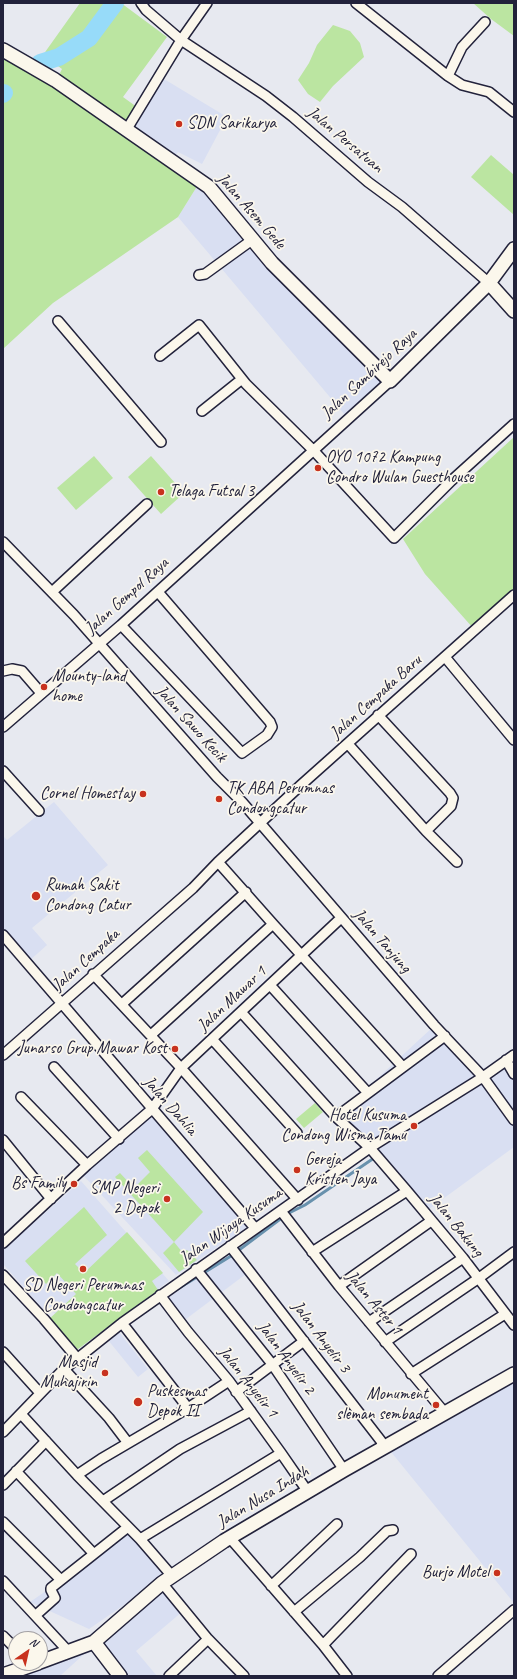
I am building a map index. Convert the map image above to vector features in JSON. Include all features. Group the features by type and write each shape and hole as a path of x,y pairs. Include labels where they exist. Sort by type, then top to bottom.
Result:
{"street":[{"name":"Jalan Persatuan","path":"141,3 146,10 181,40 266,96 293,117 368,182 402,207 484,279"},
{"path":"127,129 181,40 207,3"},
{"path":"356,3 448,76 462,85 489,92 514,112"},
{"path":"448,76 462,47 485,22"},
{"name":"Jalan Asem Gede","path":"3,50 54,80 209,187 272,263 390,381"},
{"path":"199,274 205,274 252,240"},
{"name":"Jalan Sambirejo Raya","path":"271,488 390,381 484,279 514,249"},
{"path":"484,279 514,311"},
{"path":"58,321 161,442"},
{"path":"160,356 199,325 242,379 314,450 394,538 451,481 514,424"},
{"path":"202,411 242,379"},
{"name":"Jalan Gempol Raya","path":"3,727 121,625 271,488"},
{"path":"52,592 147,504"},
{"name":"Jalan Sawo Kecik","path":"3,542 52,592 217,777 261,823"},
{"path":"121,625 242,753 267,735 272,727 270,722 158,592"},
{"name":"Jalan Cempaka Baru","path":"261,823 378,715 514,595"},
{"path":"445,657 514,740"},
{"path":"3,671 12,669 22,672 41,693"},
{"path":"378,715 453,798 451,806 426,832"},
{"path":"348,744 426,832 458,862"},
{"path":"3,770 38,811"},
{"name":"Jalan Cempaka","path":"3,1055 193,888 218,862 261,823"},
{"name":"Jalan Tanjung","path":"261,823 341,918 483,1077 514,1120"},
{"path":"218,862 403,1067"},
{"path":"122,1004 246,892"},
{"name":"Jalan Mawar 1","path":"3,1243 87,1165 152,1109 181,1068 341,918"},
{"path":"151,1035 273,924"},
{"name":"Jalan Dahlia","path":"3,935 255,1228"},
{"path":"94,974 181,1068 298,1200"},
{"path":"270,985 368,1093"},
{"name":"Jalan Bakung","path":"241,1012 336,1117 370,1148 463,1258 514,1325"},
{"path":"336,1117 445,1036"},
{"path":"212,1039 297,1133"},
{"path":"510,1058 514,1074"},
{"name":"Jalan Wijaya Kusuma","path":"3,1432 76,1358 122,1323 160,1295 199,1272 233,1249 255,1228 283,1214 298,1200 370,1148 483,1077 510,1058"},
{"path":"54,1067 119,1139"},
{"path":"21,1097 87,1165"},
{"path":"3,1140 51,1199"},
{"path":"312,1252 407,1191"},
{"name":"Jalan Aster 1","path":"283,1214 339,1286 445,1413"},
{"path":"339,1286 431,1220"},
{"name":"Jalan Anyelir 3","path":"233,1249 381,1441 383,1448"},
{"path":"385,1342 479,1278 514,1252"},
{"path":"369,1322 463,1258"},
{"name":"Jalan Anyelir 2","path":"199,1272 272,1364 344,1470"},
{"path":"3,1275 44,1319 76,1358"},
{"name":"Jalan Anyelir 1","path":"160,1295 188,1332 229,1381 308,1492"},
{"path":"411,1374 505,1314"},
{"path":"122,1323 188,1408"},
{"path":"236,1392 304,1341"},
{"path":"3,1352 40,1393"},
{"path":"64,1369 109,1418 128,1443"},
{"name":"Jalan Nusa Indah","path":"48,1658 94,1642 167,1580 230,1538 344,1470 514,1374"},
{"path":"77,1475 188,1408 229,1381"},
{"path":"103,1501 180,1449 251,1411"},
{"path":"21,1414 77,1475 140,1539 208,1639 244,1676"},
{"path":"3,1485 46,1441"},
{"path":"140,1539 281,1453"},
{"path":"16,1471 94,1554"},
{"path":"3,1522 61,1580"},
{"path":"271,1586 337,1524"},
{"path":"36,1615 55,1598 51,1589 128,1527"},
{"path":"294,1612 360,1557 387,1531 393,1530"},
{"path":"230,1538 348,1676"},
{"path":"323,1645 411,1554"},
{"path":"3,1581 68,1651"},
{"path":"438,1676 450,1672 514,1610"},
{"path":"169,1676 208,1639"},
{"path":"94,1642 120,1676"},
{"name":"Jalan Nusa Indah","path":"3,1675 14,1671"}],"shaded area":[{"name":"SDN Sarikarya","path":"164,79 227,117 202,164 178,152 173,158 130,131"},
{"path":"201,180 383,382 345,415 178,217"},
{"name":"Rumah Sakit Condong Catur","path":"54,802 108,865 32,928 47,945 28,962 3,933 3,836 7,840"},
{"path":"434,1026 484,1079 509,1064 514,1075 514,1147 425,1212 376,1147 340,1113"},
{"name":"SMP Negeri 2 Depok","path":"152,1113 250,1225 176,1275 82,1174"},
{"name":"SD Negeri Perumnas Condongcatur","path":"81,1181 169,1281 74,1352 47,1321 55,1314 48,1306 44,1310 3,1264 3,1250"},
{"path":"235,1253 250,1271 182,1322 165,1300"},
{"path":"119,1332 148,1369 138,1377 108,1340"},
{"path":"514,1372 514,1603 387,1447"},
{"path":"137,1528 169,1574 89,1629 30,1602"},
{"path":"161,1585 183,1611 136,1651 157,1676 120,1676 94,1645 60,1676 8,1676 21,1671 48,1671 48,1660 93,1643"}],"green space":[{"path":"80,3 121,3 167,37 123,97 141,110 127,126 57,79 62,69 43,55"},
{"path":"473,3 514,3 514,36 491,19"},
{"path":"333,25 350,31 360,43 364,57 333,86 320,102 308,94 298,80 309,63 317,45"},
{"path":"3,53 201,180 178,217 53,303 3,349"},
{"path":"491,155 514,175 514,215 471,177"},
{"path":"514,437 514,592 473,628 425,574 403,539"},
{"path":"94,456 113,478 76,510 57,488"},
{"path":"151,456 184,493 161,514 128,477"},
{"path":"315,1103 323,1112 304,1128 296,1119"},
{"path":"147,1150 203,1212 174,1242 115,1177 120,1173 134,1188 150,1172 138,1158"},
{"name":"SD Negeri Perumnas Condongcatur","path":"84,1207 107,1235 75,1264 84,1273 127,1232 163,1273 152,1281 158,1290 74,1352 47,1321 76,1294 57,1273 46,1284 25,1261"},
{"path":"174,1242 183,1253 187,1250 197,1260 179,1272 163,1253"}],"waterway":[{"path":"40,63 59,57 89,38 115,3"},
{"path":"176,1290 231,1256 287,1214 305,1205 374,1158"}],"place":[{"name":"SDN Sarikarya","path":"179,124"},
{"name":"OYO 1072 Kampung Condro Wulan Guesthouse","path":"318,468"},
{"name":"Telaga Futsal 3","path":"161,492"},
{"name":"Mounty-land home","path":"44,687"},
{"name":"Cornel Homestay","path":"143,794"},
{"name":"TK ABA Perumnas Condongcatur","path":"219,799"},
{"name":"Rumah Sakit Condong Catur","path":"36,896"},
{"name":"Junarso Grup Mawar Kost","path":"175,1049"},
{"name":"Hotel Kusuma Condong Wisma Tamu","path":"414,1126"},
{"name":"Gereja Kristen Jaya","path":"297,1170"},
{"name":"Bs Family","path":"74,1184"},
{"name":"SMP Negeri 2 Depok","path":"167,1199"},
{"name":"SD Negeri Perumnas Condongcatur","path":"83,1269"},
{"name":"Masjid Muhajirin","path":"105,1373"},
{"name":"Puskesmas Depok II","path":"138,1402"},
{"name":"Monument sleman sembada","path":"436,1405"},
{"name":"Burjo Motel","path":"497,1573"}]}
